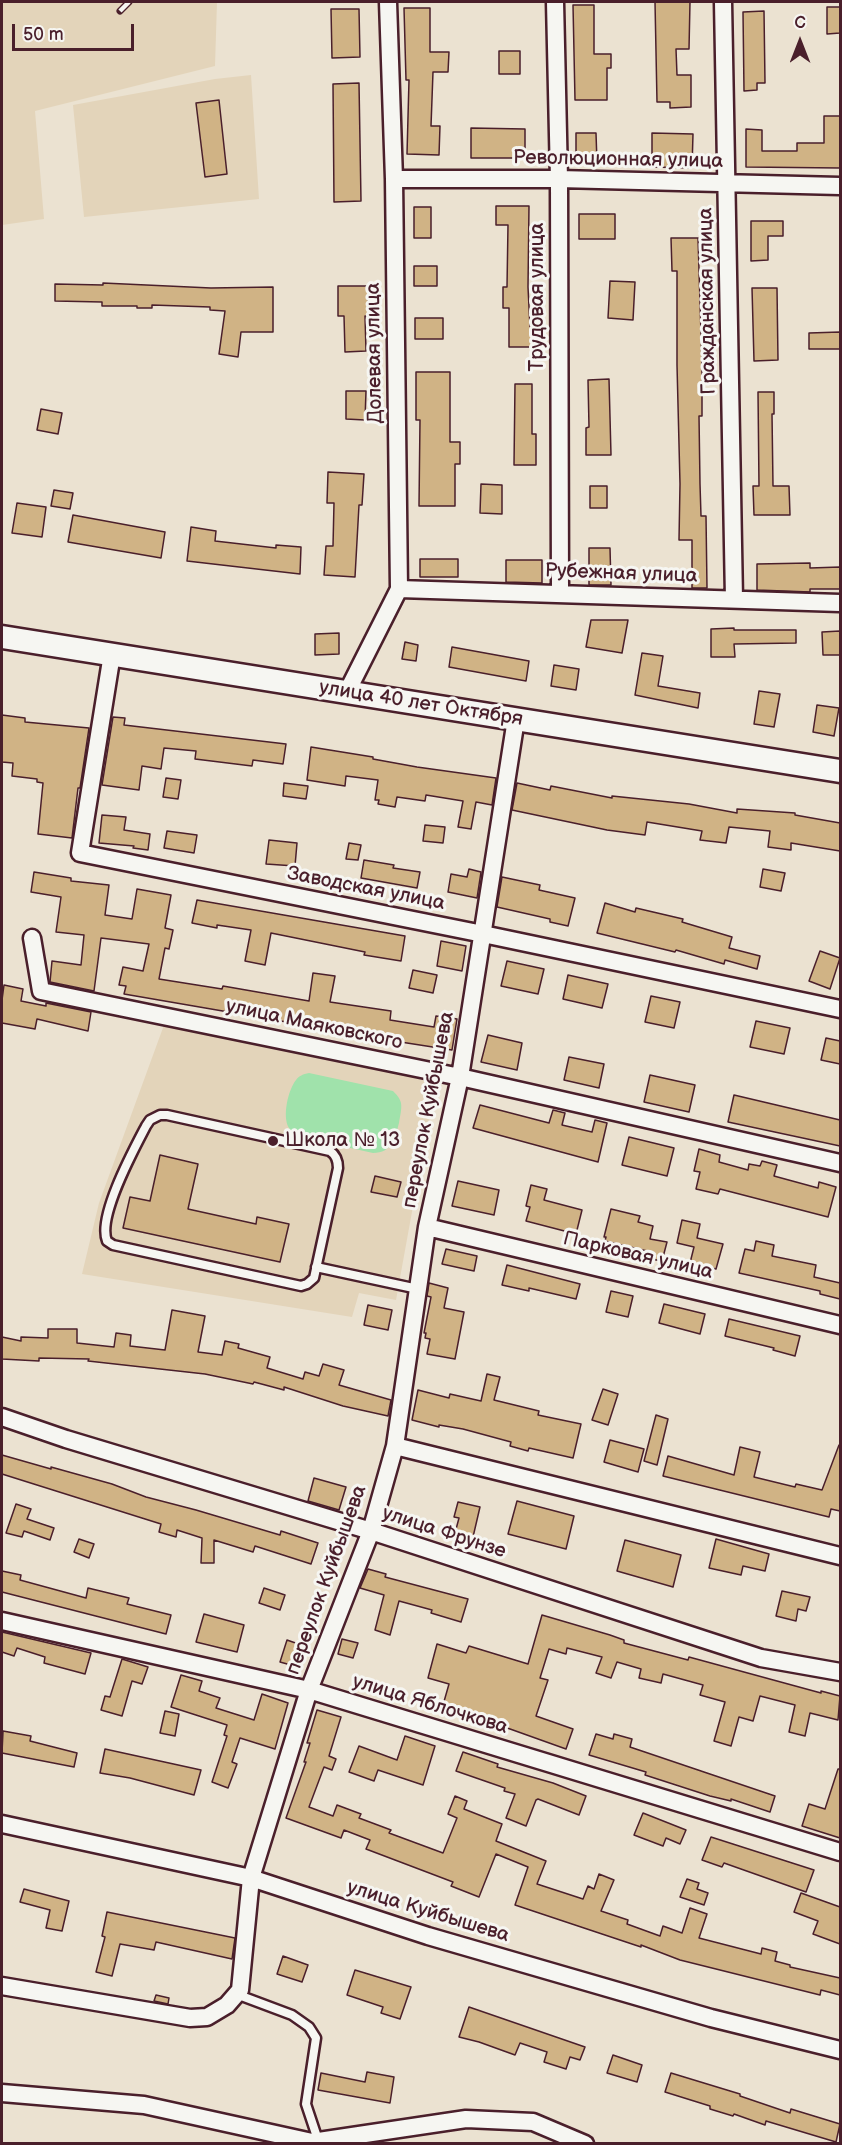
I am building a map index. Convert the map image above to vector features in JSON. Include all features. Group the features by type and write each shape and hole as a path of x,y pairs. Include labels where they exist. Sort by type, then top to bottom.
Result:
{"street":[{"name":"Долевая улица","path":"347,692 399,589 394,178 388,2"},
{"name":"Трудовая улица","path":"555,2 559,179 561,593"},
{"name":"Гражданская улица","path":"723,2 734,599"},
{"name":"Революционная улица","path":"394,178 559,179 840,186"},
{"name":"Рубежная улица","path":"399,589 840,603"},
{"name":"улица 40 лет Октября","path":"2,636 840,771"},
{"name":"Заводская улица","path":"112,654 80,853 840,1009"},
{"name":"переулок Куйбышева","path":"236,1994 240,1990 251,1878 309,1690 371,1531 395,1446 427,1227 460,1077 516,719"},
{"name":"улица Маяковского","path":"32,938 41,991 460,1077 840,1163"},
{"name":"Парковая улица","path":"427,1227 840,1325"},
{"name":"улица Фрунзе","path":"2,1417 66,1439 371,1531 761,1658 840,1672"},
{"path":"395,1446 840,1556"},
{"name":"улица Яблочкова","path":"2,1621 309,1690 840,1852"},
{"name":"улица Куйбышева","path":"2,1824 251,1878 451,1943 711,2018 840,2050"},
{"path":"2,1986 190,2018 207,2017 227,2005 236,1994"},
{"path":"2,2093 144,2105 312,2142 466,2119 533,2122 585,2144"}],"lane":[{"path":"160,1115 167,1115 334,1153 338,1168 316,1267 312,1281 301,1286 109,1243 104,1232 110,1205 122,1175 150,1120 160,1115"},
{"path":"316,1267 418,1289"},
{"path":"236,1994 292,2015 309,2027 315,2038 306,2104 318,2140"}],"shaded area":[{"path":"2,2 217,2 215,66 35,111 44,219 2,225"},
{"path":"251,75 259,199 84,217 73,105 215,79"},
{"name":"Школа № 13","path":"164,1025 436,1079 396,1300 359,1293 352,1317 82,1274 99,1203"}],"green space":[{"path":"309,1073 393,1091 398,1096 401,1110 392,1144 385,1150 373,1153 301,1137 293,1133 286,1117 288,1097 297,1079"}],"building":[{"path":"655,2 690,2 689,49 676,49 677,75 691,75 691,107 670,108 670,102 657,102"},
{"path":"573,5 594,5 594,54 611,54 611,68 607,68 607,100 575,100"},
{"path":"827,7 840,7 840,33 827,34"},
{"path":"404,8 430,8 430,52 449,52 448,72 433,72 431,126 440,126 439,155 407,154 409,80 406,80"},
{"path":"331,9 359,9 360,57 332,58"},
{"path":"764,11 765,83 757,83 757,90 744,91 743,12"},
{"path":"499,51 520,51 520,74 499,74"},
{"path":"359,83 361,201 334,202 333,84"},
{"path":"219,100 227,174 205,177 196,103"},
{"path":"824,116 840,116 840,168 746,167 746,129 762,130 762,151 797,151 797,143 824,143"},
{"path":"471,128 525,129 525,158 471,158"},
{"path":"576,133 596,133 597,163 576,164"},
{"path":"652,133 693,134 692,168 652,167"},
{"path":"496,206 529,206 528,287 533,347 509,347 509,308 503,308 503,287 507,287 508,225 496,225"},
{"path":"414,207 431,207 431,238 414,238"},
{"path":"579,214 615,214 615,239 579,239"},
{"path":"751,221 783,221 783,236 768,236 768,260 751,261"},
{"path":"671,238 698,238 702,365 702,416 699,416 700,484 701,516 706,516 707,588 692,588 692,540 679,540 677,271 672,271"},
{"path":"414,266 437,266 437,286 414,286"},
{"path":"610,281 635,282 633,320 608,318"},
{"path":"103,283 211,288 273,287 273,332 241,332 238,357 219,354 225,311 210,310 210,307 152,305 152,308 137,308 137,306 102,306 102,302 55,301 55,284 103,285"},
{"path":"338,286 368,286 368,316 365,316 366,351 345,352 344,316 338,316"},
{"path":"752,288 777,288 778,360 754,361"},
{"path":"415,318 443,318 443,339 415,339"},
{"path":"840,332 840,349 809,349 809,333"},
{"path":"416,372 450,372 450,442 460,442 460,464 455,464 455,506 419,506 420,420 416,420"},
{"path":"609,379 611,455 586,455 586,428 589,427 588,380"},
{"path":"515,384 532,384 532,434 536,434 536,465 514,465"},
{"path":"346,391 366,391 365,420 346,419"},
{"path":"758,392 774,392 773,486 789,486 790,515 754,515 753,486 759,486"},
{"path":"41,409 62,413 58,434 37,430"},
{"path":"328,472 364,474 362,505 359,505 355,577 324,575 326,546 333,546 334,503 327,503"},
{"path":"481,484 502,485 502,514 480,513"},
{"path":"590,486 607,486 607,508 590,508"},
{"path":"54,490 73,493 70,509 51,506"},
{"path":"17,503 46,507 42,537 12,533"},
{"path":"73,515 165,532 161,558 68,542"},
{"path":"191,527 216,531 215,541 276,548 276,545 301,547 300,574 187,561"},
{"path":"589,548 610,548 611,585 589,585"},
{"path":"420,559 458,559 458,577 420,577"},
{"path":"506,560 542,560 542,583 506,582"},
{"path":"810,563 810,568 840,567 840,589 810,589 810,592 757,590 757,564"},
{"path":"591,620 628,620 622,653 586,647"},
{"path":"734,628 734,630 796,630 796,643 734,644 735,657 711,657 711,629"},
{"path":"840,631 840,655 823,655 822,632"},
{"path":"339,633 339,654 315,655 315,634"},
{"path":"405,642 418,645 416,661 402,659"},
{"path":"452,647 529,661 526,681 449,667"},
{"path":"642,653 663,656 658,686 700,693 698,708 635,695"},
{"path":"554,665 579,669 576,690 551,686"},
{"path":"759,691 780,694 774,727 754,724"},
{"path":"817,705 839,708 834,736 813,732"},
{"path":"2,715 25,718 25,722 89,728 72,838 38,834 43,783 37,782 37,779 12,776 13,763 2,762"},
{"path":"113,717 125,718 124,725 286,744 283,764 253,760 252,766 195,759 196,751 164,748 161,769 142,766 139,790 102,785"},
{"path":"311,747 417,767 496,778 492,805 476,802 471,829 458,827 463,801 426,795 425,801 397,797 395,807 378,804 379,800 375,800 378,780 346,776 345,786 307,780"},
{"path":"166,778 181,780 178,799 163,797"},
{"path":"284,783 308,786 306,799 283,796"},
{"path":"517,783 550,790 551,786 612,798 612,796 689,804 737,813 737,809 795,813 795,815 840,823 840,851 791,843 791,850 768,847 770,831 729,827 726,843 700,840 702,831 647,822 645,835 607,830 512,810"},
{"path":"102,815 126,817 124,830 150,834 148,850 133,848 134,846 99,843"},
{"path":"425,825 445,827 443,843 423,841"},
{"path":"167,831 197,835 194,853 164,848"},
{"path":"269,840 297,843 295,866 266,864"},
{"path":"349,843 361,845 358,860 346,859"},
{"path":"364,860 420,872 417,888 361,878"},
{"path":"469,869 481,872 477,898 448,892 451,874 467,877"},
{"path":"763,869 785,873 781,891 760,887"},
{"path":"34,872 71,878 71,881 109,885 105,915 132,919 137,889 171,895 165,928 173,930 169,949 165,948 159,979 222,989 223,986 309,1001 313,973 335,976 330,1002 391,1011 390,1020 434,1027 436,1016 457,1019 452,1050 124,994 126,986 119,985 123,967 143,971 149,944 101,938 94,991 50,982 52,961 81,965 84,935 56,932 61,897 31,892"},
{"path":"502,877 540,885 539,890 575,898 568,926 550,922 550,919 497,907"},
{"path":"197,900 405,936 401,961 364,955 365,952 271,933 265,965 245,961 251,930 217,925 217,928 192,923"},
{"path":"605,903 635,912 636,908 683,919 682,922 732,937 729,948 760,956 757,969 725,960 724,964 676,950 675,952 597,933"},
{"path":"441,941 466,946 462,971 437,966"},
{"path":"820,951 840,958 830,989 809,981"},
{"path":"507,961 544,969 538,994 501,986"},
{"path":"413,970 437,975 433,993 409,988"},
{"path":"568,975 608,984 602,1008 563,999"},
{"path":"4,985 23,989 21,1001 46,1006 46,1003 91,1012 88,1031 37,1019 35,1029 2,1023"},
{"path":"651,996 680,1002 674,1028 645,1022"},
{"path":"756,1021 790,1028 784,1054 750,1047"},
{"path":"488,1035 522,1043 517,1070 481,1062"},
{"path":"826,1038 840,1041 840,1064 821,1060"},
{"path":"569,1057 604,1064 599,1088 564,1080"},
{"path":"650,1075 695,1085 689,1112 644,1102"},
{"path":"734,1095 840,1120 840,1146 728,1122"},
{"path":"480,1105 549,1123 553,1110 565,1113 562,1125 592,1132 595,1120 607,1123 598,1162 473,1128"},
{"path":"629,1137 674,1148 667,1176 622,1165"},
{"path":"699,1149 720,1155 719,1162 748,1170 749,1164 760,1166 762,1161 777,1165 774,1176 818,1188 819,1182 836,1187 828,1217 720,1189 718,1194 696,1189 700,1172 694,1171"},
{"path":"160,1155 198,1164 188,1209 256,1224 257,1217 289,1224 280,1262 123,1228 130,1197 150,1201"},
{"path":"375,1176 401,1182 397,1197 371,1192"},
{"path":"458,1181 499,1190 494,1215 452,1206"},
{"path":"531,1185 547,1189 544,1200 582,1210 576,1234 526,1221 530,1207 526,1206"},
{"path":"611,1209 640,1216 638,1222 653,1226 650,1239 667,1242 662,1261 646,1258 647,1251 605,1241"},
{"path":"682,1220 700,1224 697,1238 723,1244 716,1269 690,1263 694,1247 677,1243"},
{"path":"756,1241 774,1245 772,1256 816,1265 814,1277 840,1283 840,1299 820,1294 820,1291 739,1273 745,1249 754,1251"},
{"path":"446,1249 477,1256 474,1271 442,1264"},
{"path":"507,1265 580,1284 576,1299 529,1288 529,1291 502,1285"},
{"path":"429,1283 448,1288 444,1308 464,1312 455,1359 427,1354 430,1339 425,1338 426,1333 424,1333 431,1297 427,1296"},
{"path":"611,1291 633,1296 628,1317 606,1312"},
{"path":"664,1304 705,1314 700,1334 659,1323"},
{"path":"368,1305 392,1310 388,1330 364,1325"},
{"path":"172,1310 205,1316 198,1352 222,1355 225,1341 239,1344 238,1348 270,1357 267,1368 303,1379 305,1372 319,1376 323,1364 344,1370 339,1385 391,1400 388,1416 343,1406 284,1387 284,1390 254,1382 253,1384 205,1374 88,1361 89,1359 39,1358 39,1361 2,1359 2,1337 21,1341 21,1337 48,1338 48,1329 77,1329 77,1343 114,1347 116,1333 131,1335 130,1346 165,1350"},
{"path":"729,1319 800,1336 795,1356 773,1350 774,1348 725,1336"},
{"path":"487,1374 500,1377 494,1400 539,1411 538,1415 581,1424 573,1458 529,1448 528,1451 510,1446 511,1442 463,1429 439,1425 439,1427 412,1420 418,1390 449,1398 450,1394 481,1401"},
{"path":"603,1389 618,1394 608,1425 592,1420"},
{"path":"656,1415 668,1419 657,1465 644,1461"},
{"path":"610,1440 644,1449 638,1472 604,1462"},
{"path":"839,1445 840,1511 831,1509 829,1517 663,1476 668,1456 734,1475 740,1447 760,1452 754,1477 795,1487 796,1484 822,1490"},
{"path":"2,1455 112,1484 146,1497 280,1535 281,1531 318,1543 311,1564 255,1546 253,1552 214,1540 214,1563 201,1563 202,1538 177,1530 176,1537 159,1532 161,1524 2,1474"},
{"path":"314,1478 346,1487 339,1510 308,1501"},
{"path":"517,1501 574,1516 566,1549 508,1534"},
{"path":"458,1502 480,1507 473,1537 455,1533 459,1518 454,1517"},
{"path":"16,1504 31,1509 27,1519 54,1528 50,1540 24,1531 22,1537 6,1533"},
{"path":"79,1539 94,1544 89,1558 74,1552"},
{"path":"716,1539 769,1554 765,1571 743,1566 741,1575 709,1568"},
{"path":"625,1540 681,1555 673,1587 617,1571"},
{"path":"368,1569 386,1574 385,1577 468,1599 461,1622 431,1613 432,1610 399,1601 390,1635 375,1630 384,1595 360,1588"},
{"path":"2,1571 21,1575 20,1580 86,1598 88,1588 129,1598 127,1604 171,1615 166,1634 2,1592"},
{"path":"264,1588 285,1595 280,1610 259,1603"},
{"path":"782,1591 810,1597 806,1611 798,1609 796,1621 776,1616"},
{"path":"204,1614 244,1625 237,1652 196,1642"},
{"path":"542,1615 610,1635 624,1640 624,1643 688,1660 689,1657 821,1693 821,1691 840,1696 838,1720 810,1713 805,1736 789,1732 795,1705 760,1696 753,1721 739,1717 731,1746 714,1741 725,1702 700,1695 703,1685 663,1674 661,1683 639,1678 641,1669 617,1662 611,1678 596,1673 602,1657 567,1648 566,1654 549,1649 540,1678 548,1680 536,1716 573,1729 566,1749 443,1705 449,1684 428,1678 437,1644 466,1653 469,1646 528,1664"},
{"path":"2,1632 91,1653 85,1674 44,1663 45,1657 17,1648 14,1656 2,1652"},
{"path":"342,1639 358,1643 353,1658 338,1654"},
{"path":"287,1640 304,1646 298,1667 280,1662"},
{"path":"122,1659 148,1667 142,1684 132,1681 122,1716 101,1710 105,1696 110,1697"},
{"path":"181,1675 202,1681 199,1691 220,1698 216,1708 254,1720 262,1694 288,1703 275,1749 240,1738 232,1762 237,1764 228,1788 212,1782 227,1736 224,1735 227,1725 171,1707"},
{"path":"317,1710 341,1717 329,1756 336,1759 332,1770 324,1767 309,1807 333,1816 337,1805 361,1814 359,1818 391,1830 389,1833 443,1853 457,1818 448,1814 455,1796 467,1801 464,1809 502,1824 496,1841 546,1861 537,1884 583,1899 588,1886 594,1889 599,1874 614,1880 601,1911 628,1920 627,1924 660,1936 663,1926 682,1933 690,1908 707,1914 699,1938 761,1954 762,1948 777,1952 775,1961 790,1965 790,1967 840,1978 840,1995 821,1990 820,1995 680,1960 641,1945 641,1947 515,1905 528,1867 496,1854 479,1897 451,1886 453,1882 366,1849 370,1840 344,1830 341,1838 286,1818 306,1762 304,1762 310,1743 307,1743"},
{"path":"165,1711 179,1714 175,1736 160,1733"},
{"path":"3,1731 31,1736 30,1741 77,1753 74,1767 2,1753"},
{"path":"596,1734 613,1739 614,1734 632,1739 630,1747 775,1796 770,1812 731,1799 731,1801 710,1796 645,1775 646,1772 589,1755"},
{"path":"405,1736 435,1746 423,1785 378,1770 374,1781 349,1772 359,1746 397,1760"},
{"path":"105,1749 201,1770 194,1795 130,1778 100,1773"},
{"path":"463,1752 498,1764 497,1767 553,1783 586,1796 579,1815 538,1799 526,1826 506,1818 515,1794 504,1791 505,1788 456,1771"},
{"path":"838,1769 840,1769 840,1838 802,1826 809,1804 825,1809"},
{"path":"643,1813 686,1830 680,1844 666,1838 663,1846 634,1835"},
{"path":"711,1837 814,1870 806,1892 724,1863 722,1867 702,1860"},
{"path":"687,1879 699,1883 697,1889 708,1893 704,1905 680,1897"},
{"path":"24,1889 69,1901 62,1931 46,1928 50,1910 20,1902"},
{"path":"801,1893 840,1907 840,1944 813,1934 818,1921 794,1912"},
{"path":"107,1912 235,1938 232,1959 156,1942 154,1950 120,1944 112,1976 96,1972 105,1937 102,1936"},
{"path":"283,1956 308,1965 302,1982 277,1974"},
{"path":"355,1970 411,1987 400,2019 381,2013 383,2007 347,1995"},
{"path":"156,1995 169,1998 168,2004 154,2001"},
{"path":"469,2007 585,2047 580,2060 570,2057 566,2069 544,2062 547,2052 520,2043 515,2055 459,2037"},
{"path":"613,2055 642,2065 637,2082 607,2073"},
{"path":"367,2072 394,2077 390,2103 318,2090 321,2073 365,2082"},
{"path":"671,2073 740,2094 740,2096 790,2113 791,2109 840,2124 836,2142 766,2121 765,2125 734,2114 733,2116 665,2092"}],"railway":[{"path":"120,11 129,2"}],"place":[{"name":"Школа № 13","path":"273,1141"}]}
